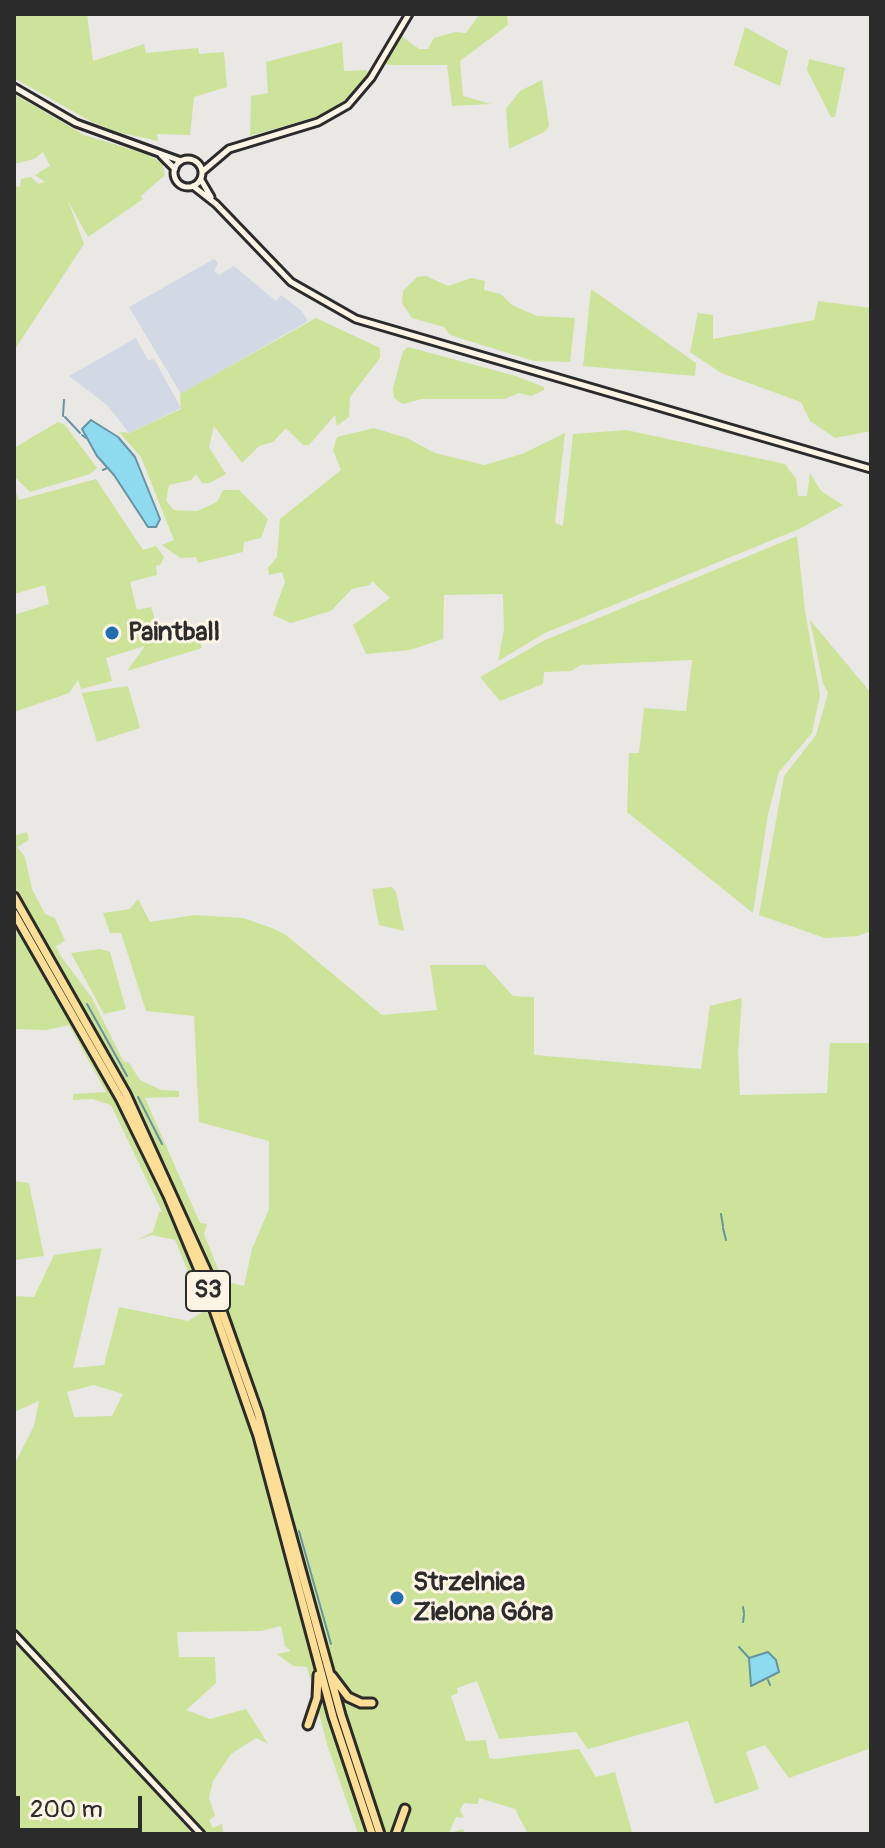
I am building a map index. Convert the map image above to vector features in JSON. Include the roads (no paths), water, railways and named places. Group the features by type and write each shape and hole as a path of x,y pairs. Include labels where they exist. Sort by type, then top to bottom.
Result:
{"highway":[{"name":"S3","path":"14,897 121,1093 185,1236 234,1364 372,1834"},
{"name":"S3","path":"14,913 121,1093"},
{"name":"S3","path":"320,1657 380,1834"},
{"path":"320,1657 348,1697 361,1703 372,1703"},
{"path":"308,1725 318,1692 320,1657"},
{"path":"396,1834 405,1809"}],"main road":[{"path":"14,87 76,123 181,161 195,161 326,118 348,105 371,78 409,14"},
{"path":"160,154 175,169 178,183 193,186 216,204 276,268 330,307 385,329 871,469"},
{"path":"216,204 201,180 202,172 219,155"},
{"path":"175,169 181,161"},
{"path":"195,161 202,172"},
{"path":"193,186 201,180"},
{"path":"14,1634 201,1834"}],"water":[{"path":"91,420 118,437 135,457 160,519 156,527 148,527 114,475 97,456 82,429"},
{"path":"768,1652 776,1660 779,1672 751,1686 749,1658"}],"waterway":[{"path":"63,416 64,400"},
{"path":"65,417 80,433"},
{"path":"82,435 86,438"},
{"path":"103,470 107,468"},
{"path":"87,1004 127,1076"},
{"path":"138,1097 162,1144"},
{"path":"721,1214 723,1226"},
{"path":"723,1228 726,1240"},
{"path":"299,1531 331,1644"},
{"path":"743,1607 744,1613"},
{"path":"743,1622 744,1615"},
{"path":"739,1647 749,1658"},
{"path":"768,1680 770,1685"}],"place":[{"name":"Paintball","path":"112,633"},
{"name":"Strzelnica Zielona Góra","path":"397,1598"}]}
